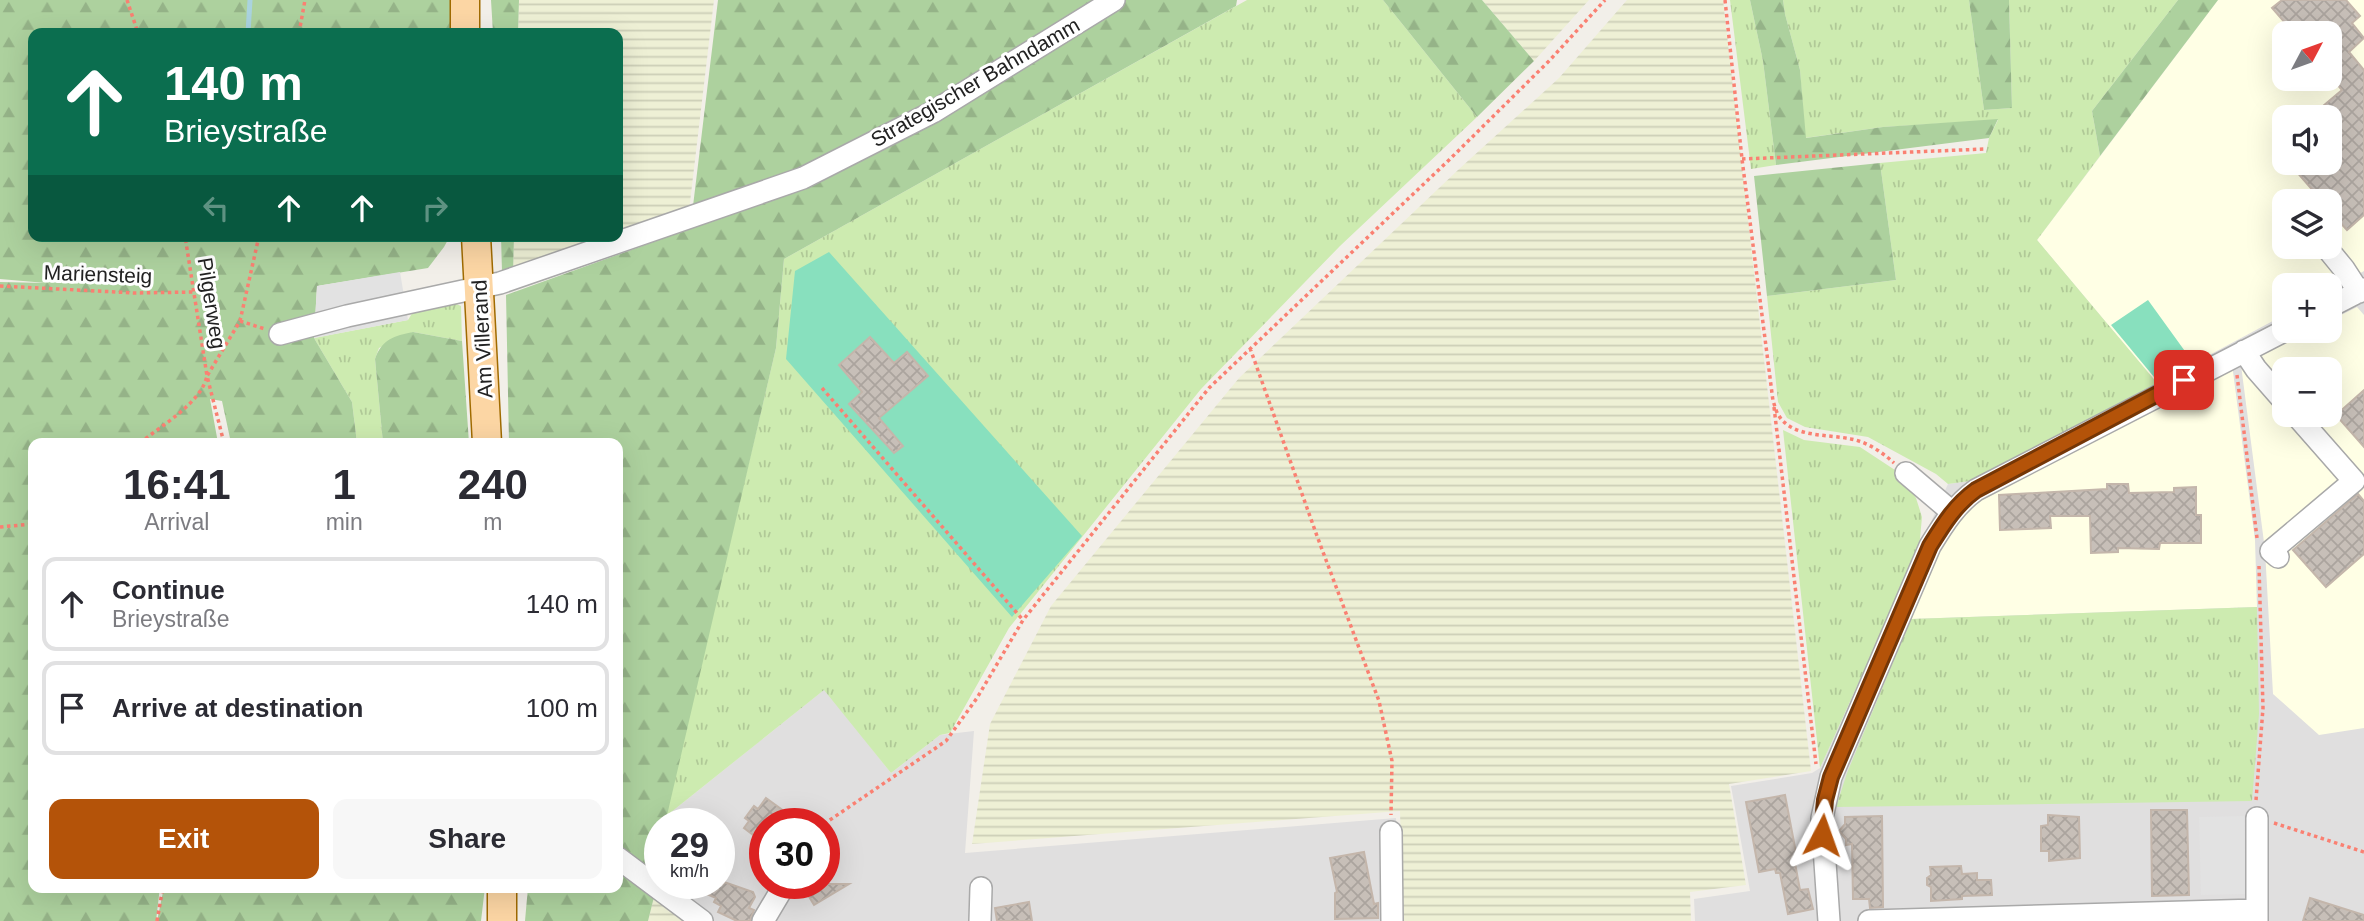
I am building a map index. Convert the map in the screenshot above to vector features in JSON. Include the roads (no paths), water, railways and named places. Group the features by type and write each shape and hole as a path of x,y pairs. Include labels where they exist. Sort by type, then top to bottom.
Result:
{"main road":[{"path":"465,0 465,28"},
{"name":"Am Villerand","path":"476,242 487,438"},
{"path":"502,893 502,921"}],"street":[{"name":"Strategischer Bahndamm","path":"623,241 803,178 933,112 1114,0"},
{"name":"Strategischer Bahndamm","path":"280,334 347,316 515,279 621,242"},
{"path":"2336,259 2362,291 2342,301"},
{"path":"1829,921 1822,818 1831,777 1930,546 1952,512 1964,498 1976,490 2055,459 2239,353 2272,337"},
{"path":"2239,353 2272,387"},
{"path":"2268,558 2271,551 2354,481 2307,427"},
{"path":"1906,473 1952,512"},
{"path":"1870,921 2257,916 2257,818"},
{"path":"1391,832 1392,921"},
{"path":"623,862 702,921"},
{"path":"980,921 981,888"},
{"path":"763,921 776,899"}],"waterway":[{"path":"248,28 250,0"}]}
